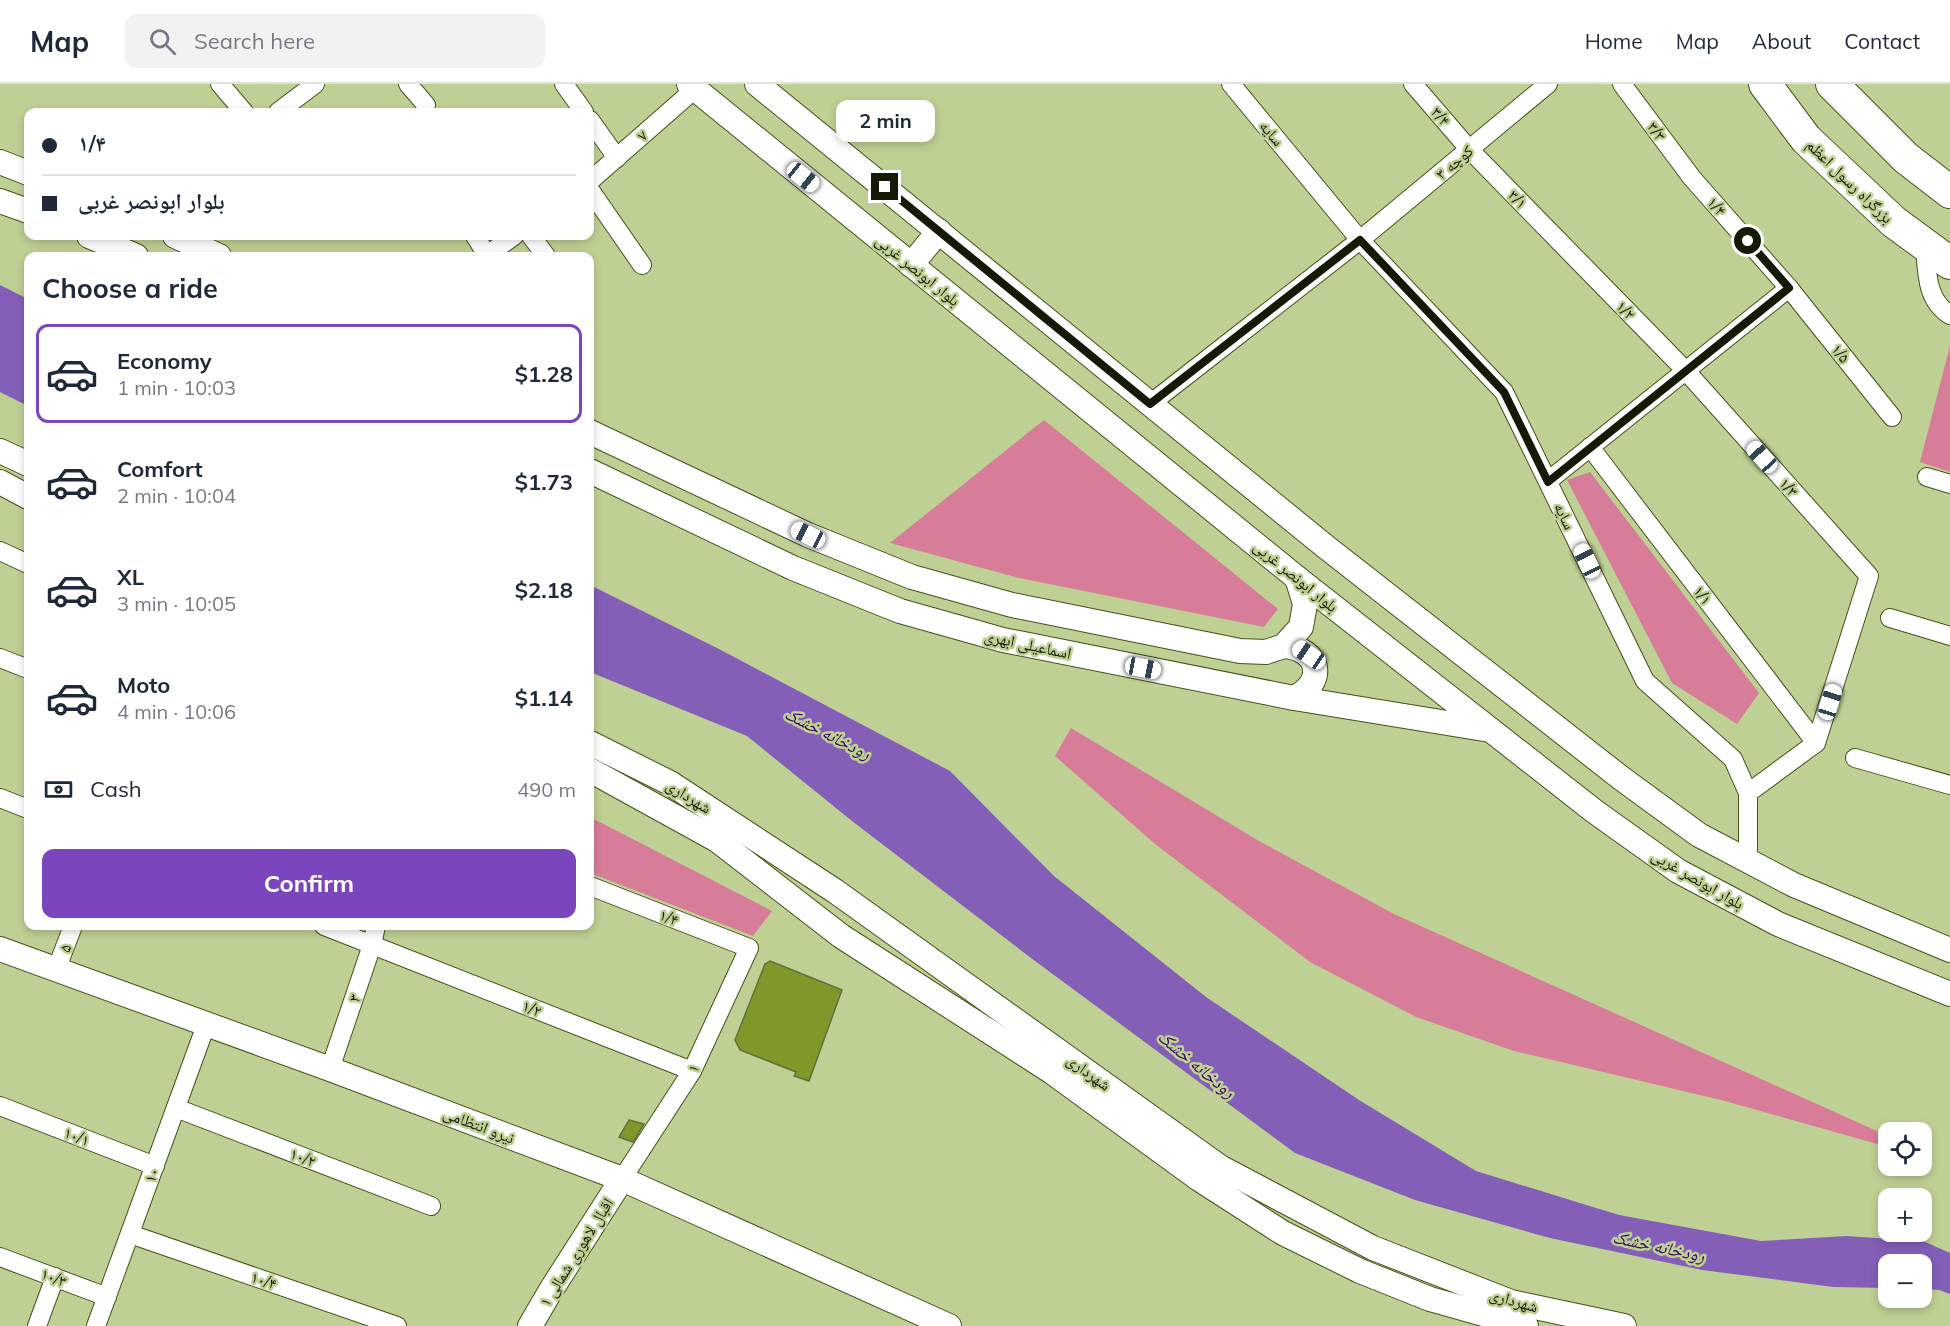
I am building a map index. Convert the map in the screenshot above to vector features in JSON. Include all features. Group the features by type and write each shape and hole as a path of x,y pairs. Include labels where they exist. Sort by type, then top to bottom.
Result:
{"highway":[{"name":"بزرگراه رسول اعظم","path":"1765,84 1806,138 1894,222 1937,254"},
{"path":"1846,89 1906,158 1950,192"}],"main road":[{"path":"757,84 1326,547 1621,778 1699,835 1794,885 1950,950"},
{"name":"بلوار ابونصر غربی","path":"692,86 1297,578 1594,811 1678,871 1778,924 1950,993"},
{"path":"0,162 24,171"},
{"path":"0,201 24,210"},
{"path":"911,265 939,231"},
{"path":"98,240 126,252"},
{"path":"184,240 210,252"},
{"path":"594,434 808,535 912,577 1012,605 1240,651 1266,652 1284,646 1298,647 1309,655 1315,667 1314,681 1306,692 1294,698"},
{"path":"0,451 24,462"},
{"name":"اسماعیلی ابهری","path":"594,473 793,568 900,611 1003,640 1294,698 1492,731"},
{"path":"0,482 24,494"},
{"path":"1284,646 1301,627 1305,604 1297,578"},
{"name":"شهرداری","path":"594,745 670,783 835,891 1220,1167 1373,1248 1511,1302 1624,1326"},
{"name":"شهرداری","path":"594,772 717,840 841,936 1052,1072 1199,1179 1283,1233 1360,1271 1430,1299 1526,1326"},
{"name":"نیرو انتظامی","path":"0,949 330,1069 622,1179 949,1326"},
{"name":"اقبال لاهوری شمالی ۱","path":"530,1326 622,1179"}],"street":[{"path":"220,84 241,108"},
{"path":"283,108 315,84"},
{"path":"408,84 426,105"},
{"path":"564,84 581,108"},
{"name":"سایه","path":"1231,84 1360,240 1504,392 1645,681 1733,759 1748,793 1748,861"},
{"name":"۳/۴","path":"1413,84 1469,149"},
{"name":"کوچه ۳","path":"1150,404 1360,240 1548,84"},
{"name":"۳/۳","path":"1622,84 1692,178"},
{"name":"۷","path":"594,177 692,86"},
{"path":"594,126 616,158"},
{"name":"۳/۱","path":"1469,149 1566,249"},
{"name":"۱/۴","path":"1692,178 1789,288"},
{"path":"594,196 642,265"},
{"path":"491,252 508,240"},
{"name":"۱/۲","path":"1566,249 1686,371"},
{"path":"1937,254 1929,288 1941,309 1950,315"},
{"path":"1548,482 1789,288"},
{"name":"۱/۵","path":"1789,288 1892,417"},
{"name":"۱/۳","path":"1686,371 1869,576 1816,743"},
{"name":"۱/۱","path":"1590,447 1816,743"},
{"path":"1927,477 1950,484"},
{"path":"0,551 24,562"},
{"path":"1890,618 1950,636"},
{"path":"0,658 24,667"},
{"path":"1748,793 1816,743"},
{"path":"1855,758 1950,785"},
{"path":"0,798 24,807"},
{"name":"۱/۴","path":"594,888 749,948"},
{"name":"۵","path":"56,970 71,930"},
{"name":"۱/۲","path":"334,930 692,1071"},
{"name":"۳","path":"330,1069 375,930"},
{"name":"۱","path":"622,1179 692,1071 749,948"},
{"name":"۱۰","path":"96,1326 206,1025"},
{"name":"۱۰/۱","path":"0,1106 155,1166"},
{"name":"۱۰/۲","path":"176,1108 431,1206"},
{"name":"۱۰/۴","path":"130,1234 397,1326"},
{"name":"۱۰/۳","path":"0,1257 107,1297"},
{"path":"37,1326 55,1277"}],"shaded area":[{"path":"1950,346 1950,472 1920,462"},
{"path":"1044,420 1278,609 1264,627 1019,578 890,543"},
{"path":"1590,472 1759,693 1737,724 1672,683 1567,480"},
{"path":"1071,728 1259,841 1394,914 1878,1132 1878,1144 1721,1100 1514,1051 1416,1017 1310,962 1155,844 1055,756"},
{"path":"594,819 772,911 753,936 594,875"}],"water":[{"path":"0,285 24,297 24,404 0,392"},
{"name":"رودخانه خشک","path":"594,587 717,648 950,771 1054,876 1206,997 1359,1100 1476,1171 1619,1215 1761,1241 1846,1236 1878,1238 1878,1242 1925,1242 1950,1253 1950,1294 1932,1290 1932,1254 1878,1254 1878,1288 1833,1287 1702,1270 1550,1238 1415,1200 1295,1153 1031,958 852,821 747,736 594,674"}],"building":[{"path":"770,961 842,990 809,1081 794,1076 796,1072 740,1050 735,1040 765,964"},
{"path":"629,1120 644,1124 633,1142 619,1137"}],"route":[{"path":"885,187 1150,404 1360,240 1504,392 1548,482 1789,288 1748,241"}]}
